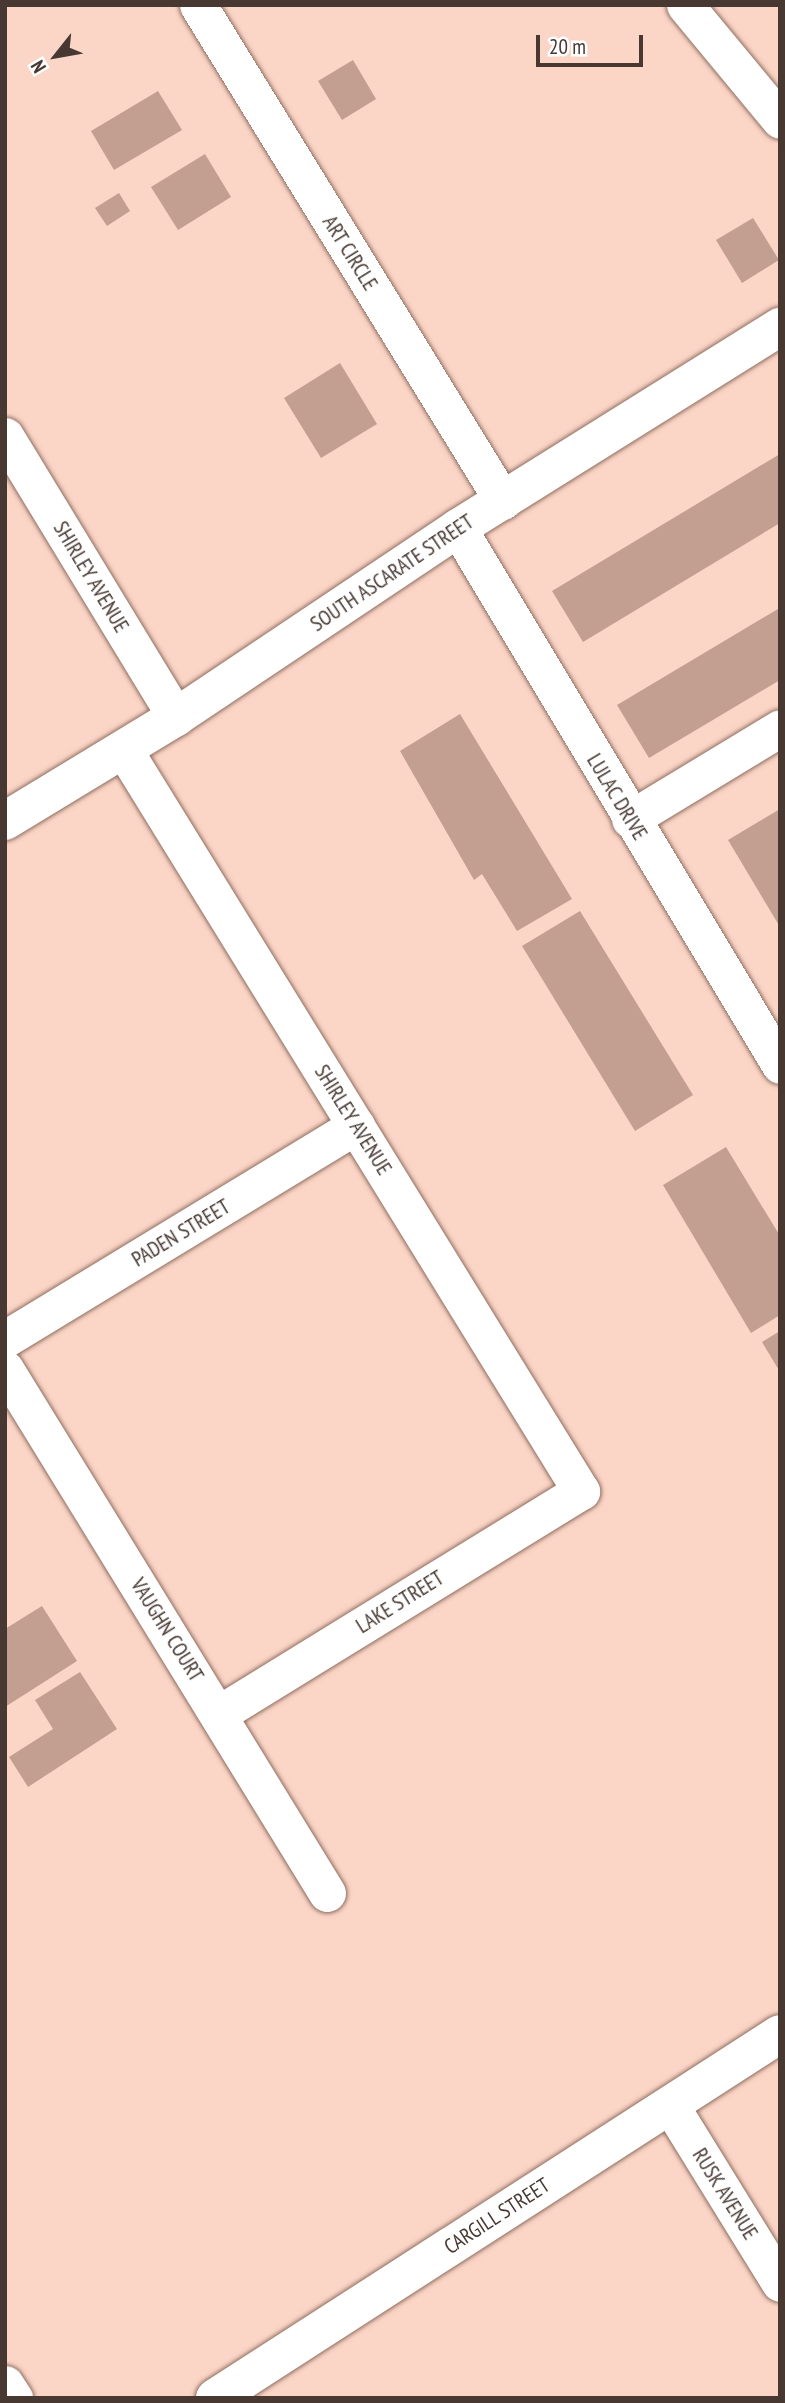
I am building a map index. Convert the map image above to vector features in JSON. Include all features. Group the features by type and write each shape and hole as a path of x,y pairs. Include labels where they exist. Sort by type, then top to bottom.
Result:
{"street":[{"name":"ART CIRCLE","path":"198,5 503,500"},
{"path":"685,5 780,120"},
{"name":"SOUTH ASCARATE STREET","path":"5,821 176,717 458,528 780,327"},
{"name":"SHIRLEY AVENUE","path":"5,436 176,717"},
{"name":"LULAC DRIVE","path":"458,528 630,819 780,1065"},
{"path":"630,819 780,728"},
{"name":"SHIRLEY AVENUE","path":"124,750 581,1491"},
{"name":"PADEN STREET","path":"5,1339 356,1126"},
{"name":"VAUGHN COURT","path":"5,1369 327,1893"},
{"name":"LAKE STREET","path":"218,1713 581,1491"},
{"name":"CARGILL STREET","path":"215,2398 780,2034"},
{"name":"RUSK AVENUE","path":"670,2105 780,2283"},
{"path":"5,2384 14,2398"}],"building":[{"path":"353,60 376,99 342,120 318,81"},
{"path":"158,91 182,130 114,170 91,131"},
{"path":"205,154 231,197 178,230 151,187"},
{"path":"119,193 130,211 107,226 95,208"},
{"path":"753,218 779,260 742,283 716,240"},
{"path":"340,363 377,424 321,458 284,398"},
{"path":"780,454 780,523 583,642 552,591"},
{"path":"778,609 780,680 649,758 617,705"},
{"path":"460,714 572,899 517,931 482,874 474,880 400,751"},
{"path":"780,809 780,927 728,840"},
{"path":"580,911 693,1095 635,1131 522,946"},
{"path":"726,1147 780,1236 780,1315 751,1333 663,1185"},
{"path":"780,1331 780,1372 762,1342"},
{"path":"42,1606 77,1661 5,1707 5,1629"},
{"path":"80,1672 117,1729 28,1787 9,1757 53,1729 35,1700"}]}
